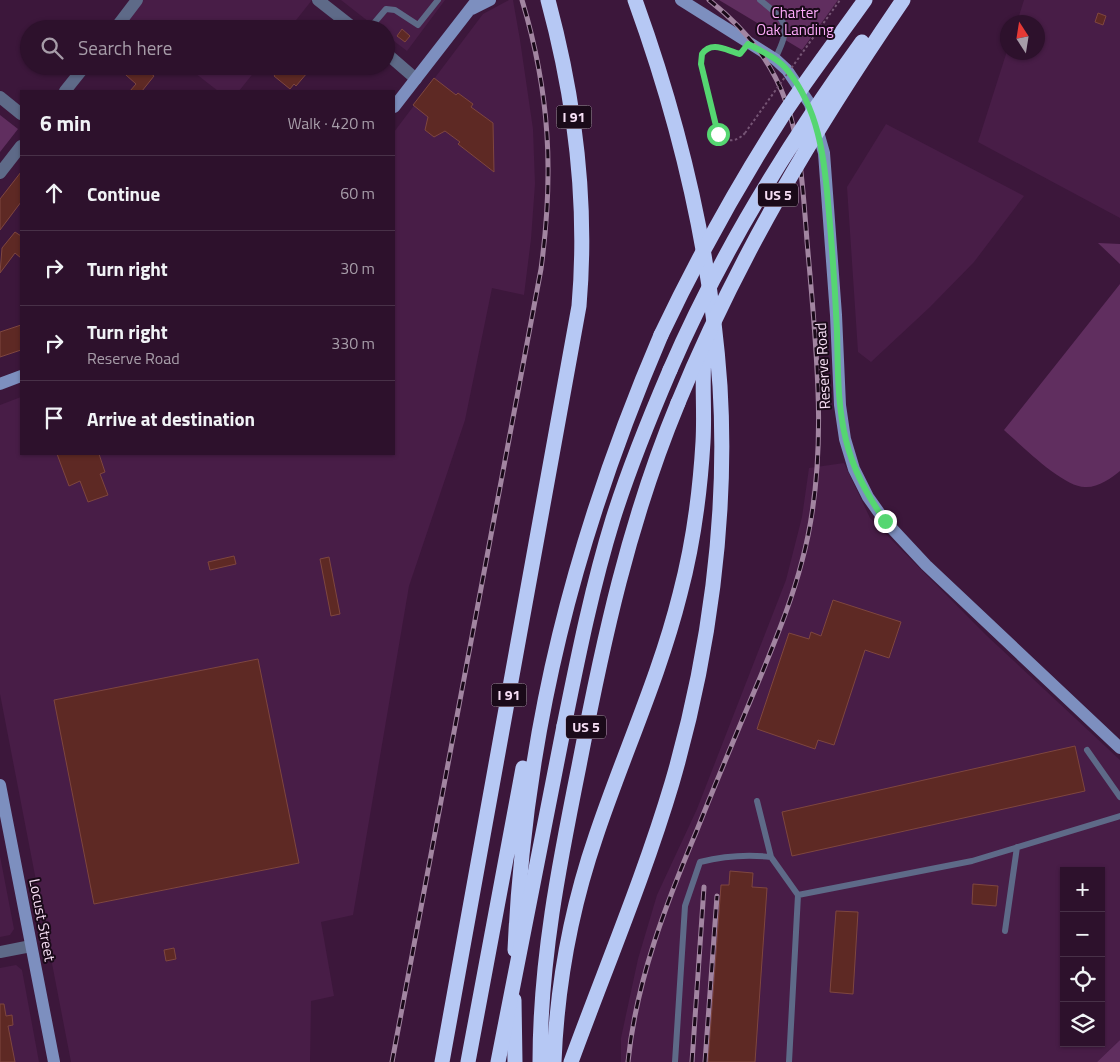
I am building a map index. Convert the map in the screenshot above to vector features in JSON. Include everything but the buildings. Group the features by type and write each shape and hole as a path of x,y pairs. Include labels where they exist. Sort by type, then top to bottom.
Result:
{"highway":[{"name":"I 91","path":"442,1062 575,335 580,298 582,236 577,144 563,62 548,0"},
{"path":"574,1055 657,828 674,775 694,697 715,556 720,460 720,385 712,316 692,196 655,58 635,0"},
{"name":"US 5","path":"515,1062 514,980 517,921 531,775 553,657 574,574 594,507 628,414 661,335 708,242 784,113 865,0"},
{"path":"498,1062 585,624 608,536 632,465 670,370 711,281 759,196 801,128 892,0"},
{"name":"US 5","path":"540,1062 542,989 550,913 605,633 634,523 678,402 729,289 777,197 827,112 903,0"},
{"path":"554,1062 560,985 584,872 596,834 659,667 688,560 701,469 705,338 712,316"},
{"path":"468,1062 549,638 570,554 594,507"}],"street":[{"path":"122,20 137,0"},
{"path":"318,0 344,20"},
{"path":"395,106 474,4 490,0"},
{"name":"Reserve Road","path":"681,0 748,44 775,59 787,70 810,104 824,153 836,315 840,405 845,439 854,469 868,497 885,521 926,565 1120,748"},
{"path":"395,61 416,79"},
{"path":"66,90 78,75"},
{"path":"0,97 20,113"},
{"path":"0,173 20,147"},
{"path":"0,384 20,376"},
{"name":"Locust Street","path":"0,784 54,1062"},
{"path":"0,952 30,946"}],"lane":[{"path":"377,20 386,9 395,10 418,25 438,0"},
{"path":"760,0 781,17 785,23 784,39 775,59"},
{"path":"1087,750 1120,797"},
{"path":"757,801 771,857 798,895 789,1062"},
{"path":"798,895 972,861 1120,816"},
{"path":"1005,931 1017,847"},
{"path":"675,1062 685,906 700,862 721,857 753,855 771,857"}],"path":[{"path":"748,44 740,54 718,47 710,48 704,52 701,60 718,134 721,138 732,140 745,133 840,0"}],"shaded area":[{"path":"140,0 312,0 296,20 125,19"},
{"path":"341,0 445,0 407,51 395,42 395,20 367,20"},
{"path":"509,0 513,0 533,129 535,184 524,295 492,288 465,420 409,586 353,915 321,922 334,996 311,1001 310,1062 71,1062 0,694 0,405 20,397 20,455 395,455 395,131 483,14"},
{"path":"1024,0 1120,0 1120,218 978,142 1004,60 1045,60 1045,15 1019,15"},
{"path":"198,75 252,75 240,90 217,90"},
{"path":"886,124 1024,196 974,262 930,307 871,362 858,352 847,187"},
{"path":"844,463 870,518 986,635 1120,760 1120,1040 1097,1062 621,1062 621,1038 638,959 657,895 697,809 786,580 802,517 809,468"},
{"path":"0,856 14,929 10,935 0,937"},
{"path":"16,965 22,970 39,1062 0,1062 0,968"}],"green space":[{"name":"Charter Oak Landing","path":"719,0 838,0 802,50"},
{"path":"0,115 18,129 0,152"},
{"path":"1098,243 1120,244 1120,264"},
{"path":"1120,284 1120,471 1099,484 1085,487 1076,485 1054,473 1004,430"},
{"path":"1120,1040 1120,1062 1097,1062"}],"railway":[{"path":"392,1062 541,269 547,200 547,133 539,68 522,0"},
{"path":"628,1062 638,1002 654,943 685,858 794,590 811,522 816,482 818,442 817,361 801,169 796,138 788,108 777,80 760,53 738,26 709,0"},
{"path":"692,1062 704,887"},
{"path":"705,1062 717,896"}],"route":[{"path":"718,134 701,64 702,54 712,47 742,54 748,44 775,59 787,70 810,104 824,153 832,246 840,405 845,439 854,469 868,497 885,521"}]}
